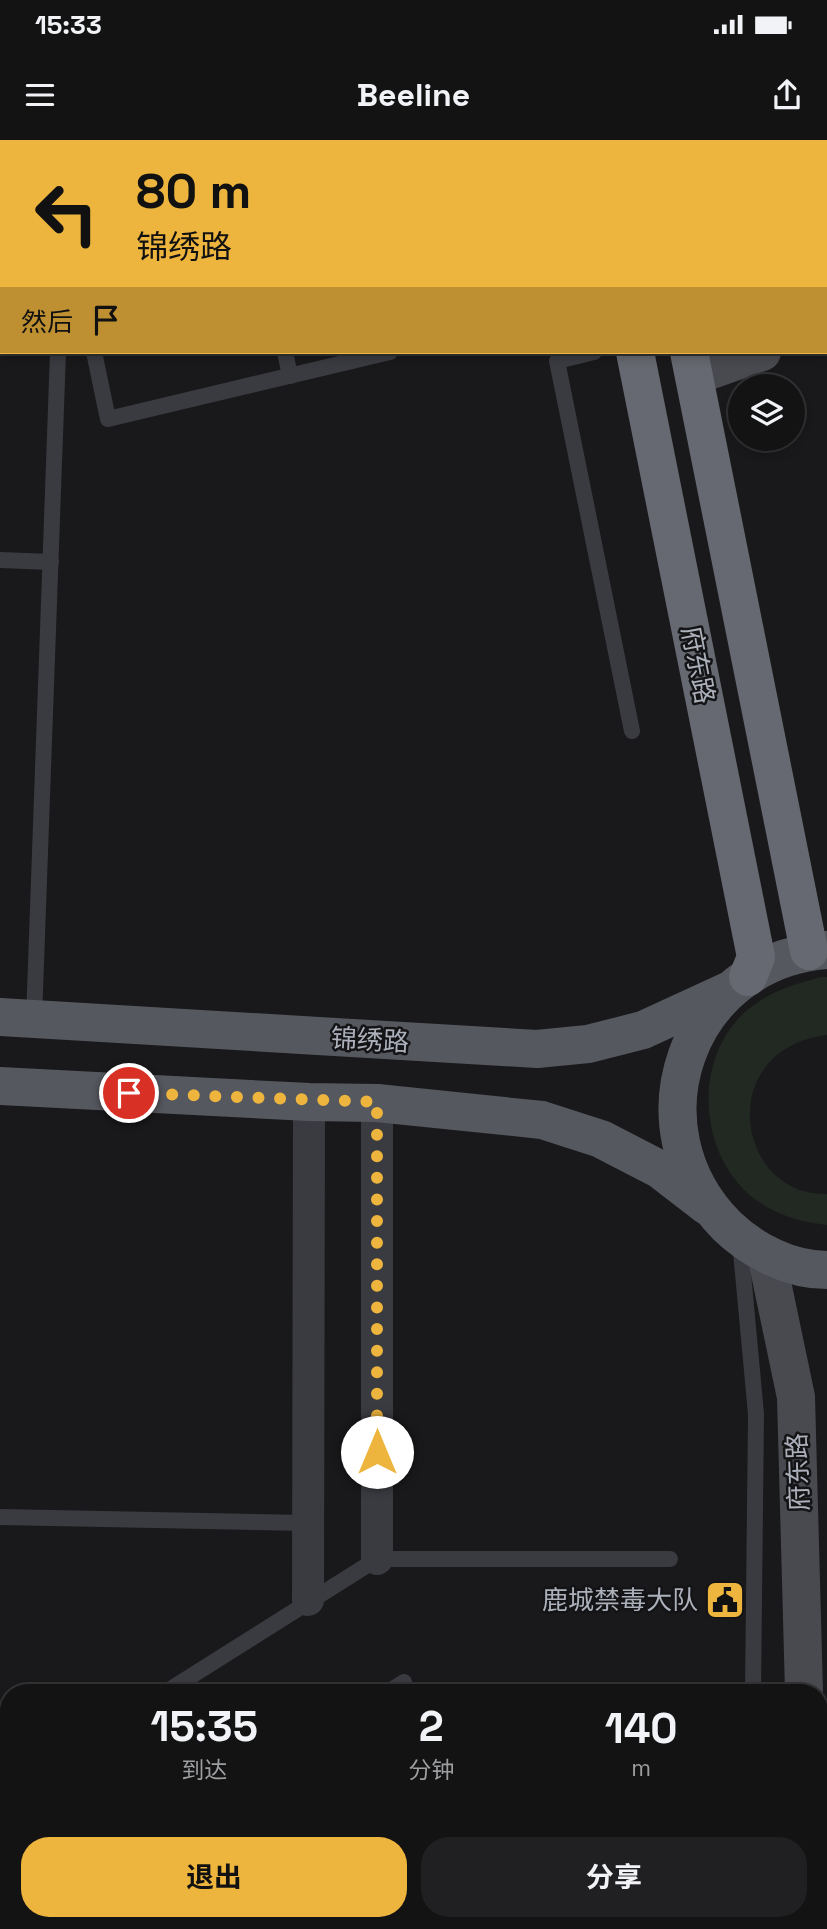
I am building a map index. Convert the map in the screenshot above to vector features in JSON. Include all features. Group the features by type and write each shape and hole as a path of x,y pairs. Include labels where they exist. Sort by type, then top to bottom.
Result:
{"highway":[{"name":"府东路","path":"635,354 756,957 739,983"},
{"name":"府东路","path":"691,364 818,951"}],"main road":[{"path":"691,364 750,354"},
{"name":"锦绣路","path":"17,1018 537,1049 588,1044 643,1030 739,983 770,964 818,951"},
{"path":"708,1206 688,1172 676,1123 677,1091 689,1046 707,1015 739,983"},
{"path":"0,1086 309,1102 377,1102 542,1120 601,1139 659,1169 708,1206 753,1246 789,1264 827,1270"},
{"name":"府东路","path":"753,1246 796,1397 804,1684"}],"street":[{"path":"308,1600 309,1102"},
{"path":"377,1102 377,1559"}],"lane":[{"path":"17,1018 51,562 58,354"},
{"path":"94,354 108,419 382,354"},
{"path":"285,354 290,376"},
{"path":"586,354 557,361 632,731"},
{"path":"0,560 51,562"},
{"path":"753,1246 756,1414 753,1684"},
{"path":"0,1517 307,1523"},
{"path":"178,1684 377,1559 670,1559"}],"shaded area":[{"path":"827,977 827,1035 791,1046 766,1066 753,1092 750,1121 757,1149 773,1172 796,1189 827,1194 827,1225 785,1216 762,1204 741,1186 725,1164 714,1139 709,1112 709,1085 715,1058 727,1034 744,1013 771,994"}],"place":[{"name":"鹿城禁毒大队","path":"725,1600"}],"route":[{"path":"129,1093 309,1102 377,1102 377,1452"}]}
